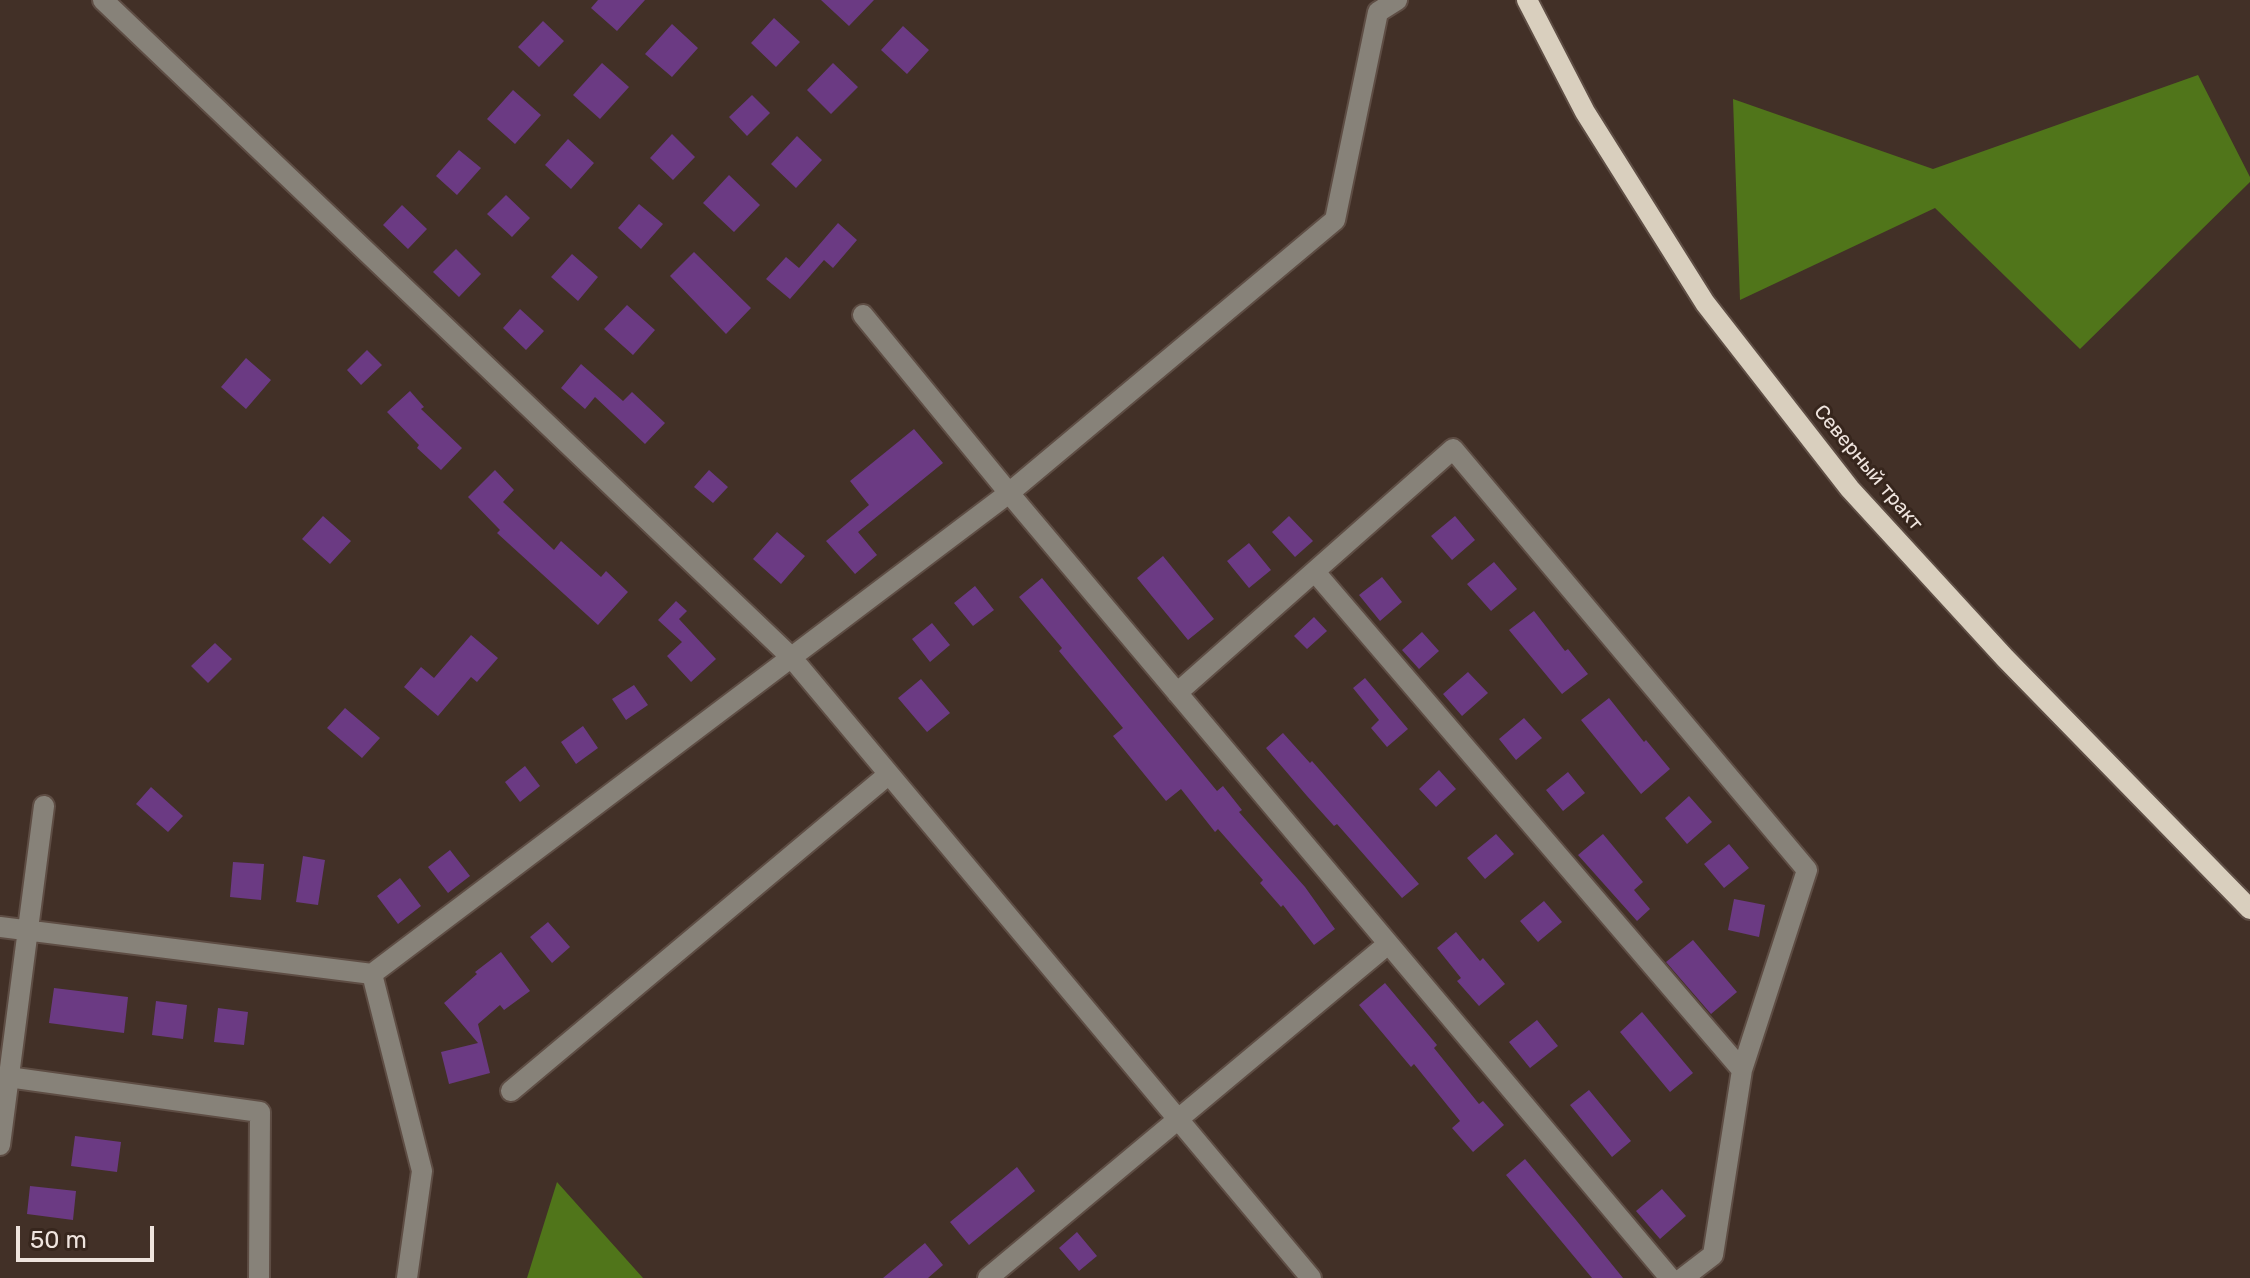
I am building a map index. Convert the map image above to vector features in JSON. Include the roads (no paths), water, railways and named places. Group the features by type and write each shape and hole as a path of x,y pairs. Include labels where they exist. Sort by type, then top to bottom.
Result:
{"main road":[{"name":"Северный тракт","path":"1527,0 1585,112 1705,303 1850,489 2005,658 2250,909"}],"street":[{"path":"103,0 791,657 1311,1278"},
{"path":"0,927 372,974 1009,493 1335,220 1378,12 1397,0"},
{"path":"863,315 1009,493 1670,1278"},
{"path":"1177,693 1453,449 1807,870 1742,1070 1713,1255 1683,1278"},
{"path":"1315,572 1742,1070"},
{"path":"511,1091 889,774"},
{"path":"0,1145 44,806"},
{"path":"988,1278 1388,944"},
{"path":"372,974 422,1171 407,1278"},
{"path":"8,1077 260,1112 259,1278"}]}
